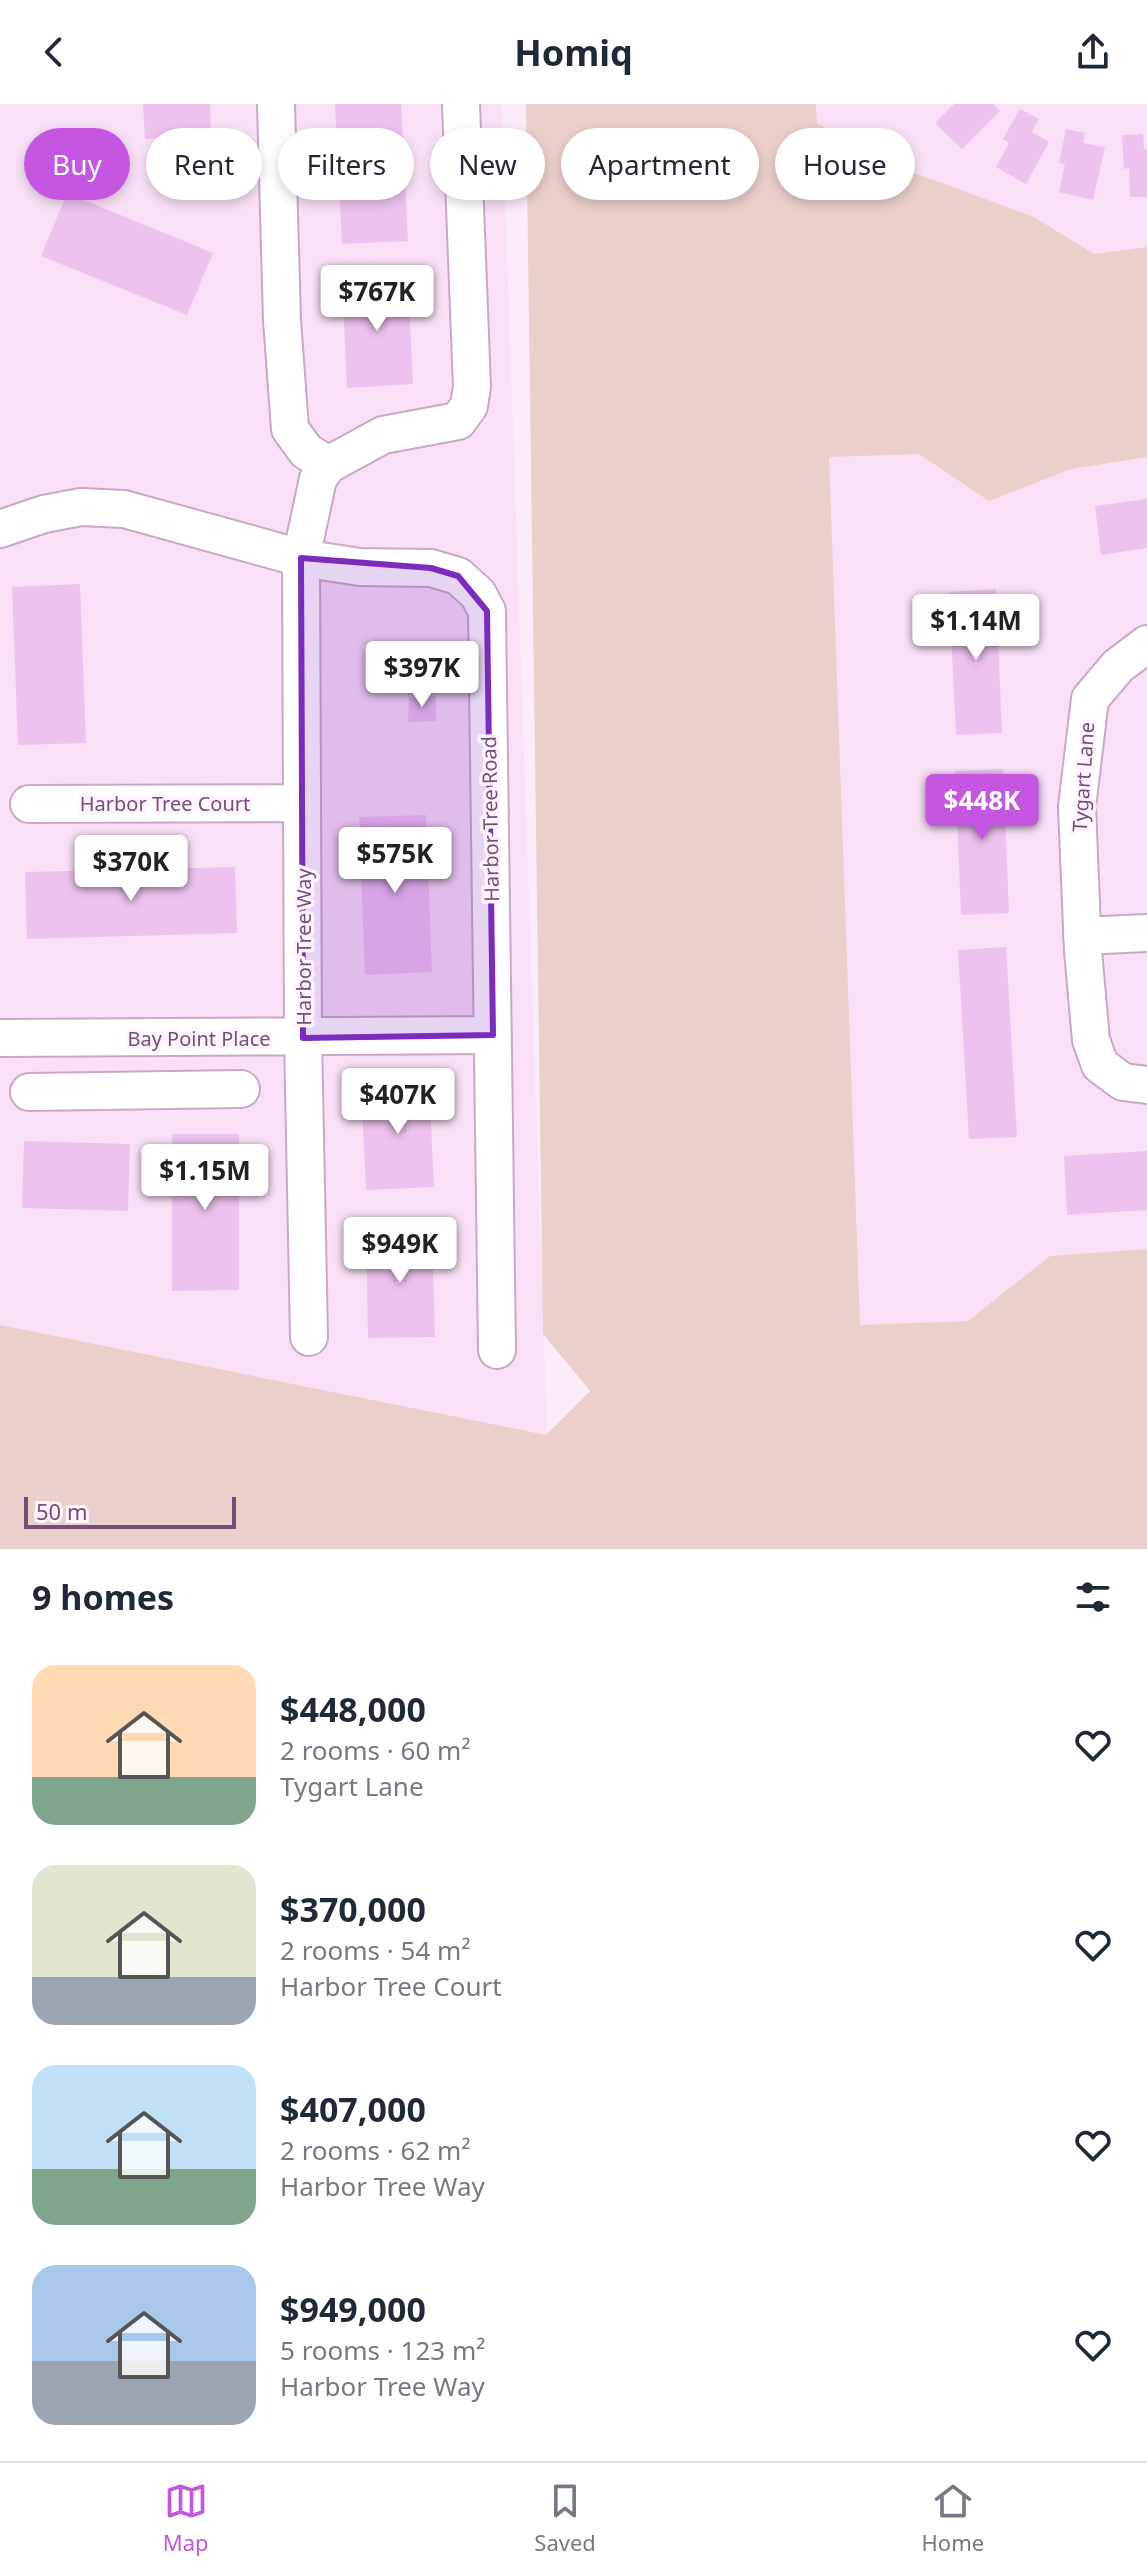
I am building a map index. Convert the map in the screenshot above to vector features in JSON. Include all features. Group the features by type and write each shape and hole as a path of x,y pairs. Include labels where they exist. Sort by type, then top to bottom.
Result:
{"street":[{"path":"276,104 282,320 290,429 306,451 328,465 383,435 458,421 469,406 472,387 461,104"},
{"name":"Harbor Tree Way","path":"309,1337 303,1038 301,558 318,479 328,465"},
{"name":"Harbor Tree Road","path":"0,529 44,514 81,507 124,509 301,558 360,567 431,568 458,576 478,594 487,611 497,1350"},
{"name":"Tygart Lane","path":"1147,644 1118,666 1090,699 1077,807 1082,936 1091,1040 1100,1065 1123,1082 1147,1085"},
{"name":"Harbor Tree Court","path":"29,804 302,803"},
{"path":"1082,936 1147,933"},
{"name":"Bay Point Place","path":"0,1038 493,1035"},
{"path":"143,1038 143,1090"},
{"path":"29,1092 241,1089"}],"highlighted area":[{"path":"301,558 431,568 458,576 487,611 493,1035 303,1038"}],"shaded area":[{"path":"0,104 502,104 503,128 430,128 430,200 505,200 547,1435 0,1335"},
{"path":"526,104 816,104 817,123 826,128 775,128 775,200 915,200 915,173 1032,216 1094,254 1147,247 1147,457 1071,469 989,501 919,454 829,457 860,1325 968,1321 1050,1256 1147,1249 1147,1549 0,1549 0,1325 546,1435 590,1391 543,1334 527,200 545,200 545,128 526,128"},
{"path":"816,104 1147,104 1147,1249 1050,1256 968,1321 860,1325 819,200 915,200 915,128 817,128"}],"building":[{"path":"143,104 210,104 211,128 146,128 145,139"},
{"path":"335,104 401,104 402,128 336,128"},
{"path":"954,104 993,104 1000,111 962,149 935,123"},
{"path":"1020,109 1039,119 1032,132 1049,142 1026,184 996,167 1009,143 1003,139"},
{"path":"1066,129 1085,133 1083,143 1105,147 1093,200 1059,192 1065,164 1059,163"},
{"path":"1143,134 1144,149 1147,149 1147,197 1130,197 1129,168 1124,169 1122,135"},
{"path":"64,200 84,200 213,253 187,315 41,256"},
{"path":"340,200 406,200 408,241 342,244"},
{"path":"408,278 413,384 347,388 342,281"},
{"path":"1147,499 1147,548 1101,555 1095,506"},
{"path":"80,584 86,743 18,745 12,587"},
{"path":"996,589 1002,733 956,735 949,592"},
{"path":"436,696 436,721 408,722 409,698"},
{"path":"1003,769 1009,913 961,915 955,771"},
{"path":"426,815 432,972 365,975 359,817"},
{"path":"235,867 237,933 27,939 25,872"},
{"path":"1006,947 1017,1137 969,1139 958,950"},
{"path":"429,1082 434,1187 366,1190 361,1085"},
{"path":"172,1134 239,1134 239,1290 172,1291"},
{"path":"24,1141 130,1144 128,1211 22,1208"},
{"path":"1147,1151 1147,1210 1067,1215 1064,1156"},
{"path":"432,1231 435,1337 368,1338 366,1232"}]}
